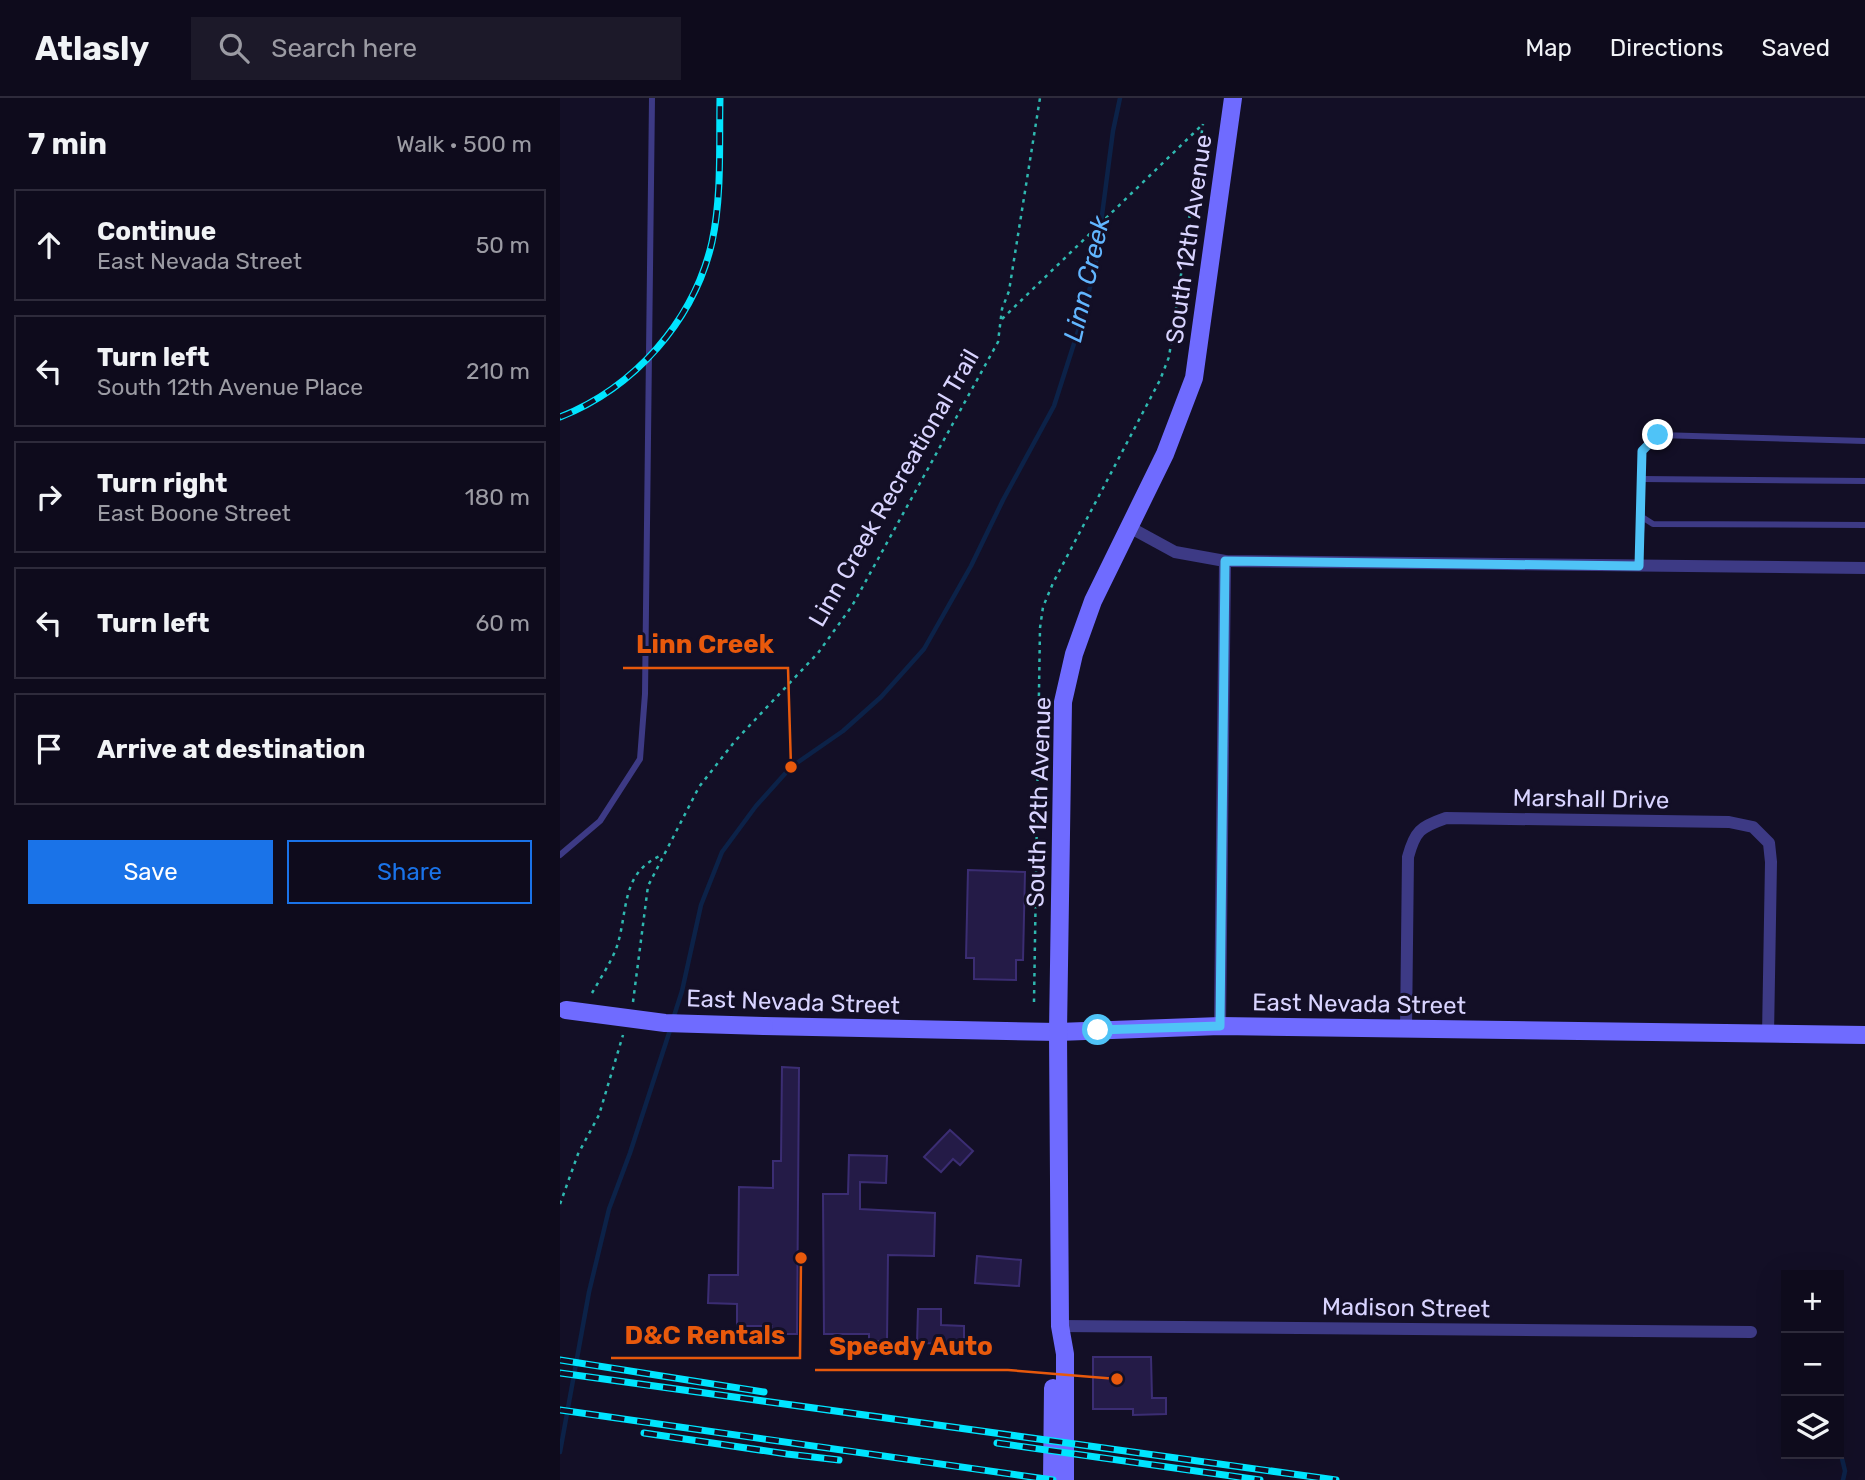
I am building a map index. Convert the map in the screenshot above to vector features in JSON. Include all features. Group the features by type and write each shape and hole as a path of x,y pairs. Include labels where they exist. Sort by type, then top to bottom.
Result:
{"main road":[{"name":"South 12th Avenue","path":"1065,1480 1065,1354 1060,1326 1058,1032 1063,702 1074,654 1093,601 1166,454 1194,377 1233,98"},
{"name":"East Nevada Street","path":"563,1010 665,1023 1058,1032 1220,1026 1865,1035"},
{"name":"South 12th Avenue","path":"1052,1480 1054,1359 1060,1326"}],"street":[{"path":"1131,528 1175,552 1225,561 1865,568"},
{"path":"1220,1026 1225,561"},
{"name":"Marshall Drive","path":"1406,1030 1408,857 1414,836 1427,824 1446,818 1729,822 1752,827 1769,844 1771,862 1769,1035"},
{"name":"Madison Street","path":"1060,1326 1751,1332"}],"lane":[{"path":"560,855 600,821 640,759 645,694 652,98"},
{"path":"1639,566 1642,451 1658,435 1865,440"},
{"path":"1642,479 1865,481"},
{"path":"1642,517 1653,524 1865,525"}],"path":[{"name":"Linn Creek Recreational Trail","path":"631,1010 648,886 699,788 735,741 818,653 852,606 998,342 1000,321 1009,291 1040,98"},
{"path":"1000,321 1203,124"},
{"path":"592,993 615,949 632,878 652,859 663,854"},
{"path":"560,1203 578,1154 600,1115 623,1035"}],"building":[{"path":"968,870 1025,872 1023,960 1016,960 1016,980 974,979 974,958 966,958"},
{"path":"782,1067 799,1068 797,1334 772,1334 772,1326 737,1326 737,1304 708,1303 709,1275 738,1275 739,1187 773,1188 773,1161 781,1161"},
{"path":"950,1130 973,1151 960,1165 953,1159 941,1172 924,1157"},
{"path":"849,1155 887,1156 886,1183 860,1182 860,1209 935,1213 934,1256 888,1255 887,1341 869,1341 869,1334 824,1334 823,1194 848,1194"},
{"path":"977,1256 1021,1260 1019,1286 975,1283"},
{"path":"918,1309 941,1309 941,1325 964,1326 964,1344 917,1343"},
{"path":"1093,1357 1151,1357 1152,1398 1166,1398 1166,1414 1133,1415 1133,1409 1093,1409"}],"waterway":[{"name":"Linn Creek","path":"673,1019 701,905 722,852 756,806 791,767 843,731 881,697 924,649 971,566 1054,406 1095,269 1113,131 1120,98"},
{"name":"Linn Creek","path":"560,1452 589,1292 609,1209 671,1027"},
{"path":"1842,1459 1845,1471 1843,1480"}],"railway":[{"path":"560,417 612,389 636,370 676,324 691,299 703,271 715,225 720,98"},
{"path":"560,1360 764,1392"},
{"path":"560,1373 1336,1480"},
{"path":"560,1410 1053,1480"},
{"path":"644,1433 839,1460"},
{"path":"997,1443 1260,1480"}],"place":[{"name":"Linn Creek","path":"791,767"},
{"name":"D&C Rentals","path":"801,1258"},
{"name":"Speedy Auto","path":"1117,1379"}],"route":[{"path":"1098,1030 1220,1026 1225,561 1639,566 1642,451 1658,435"}]}
